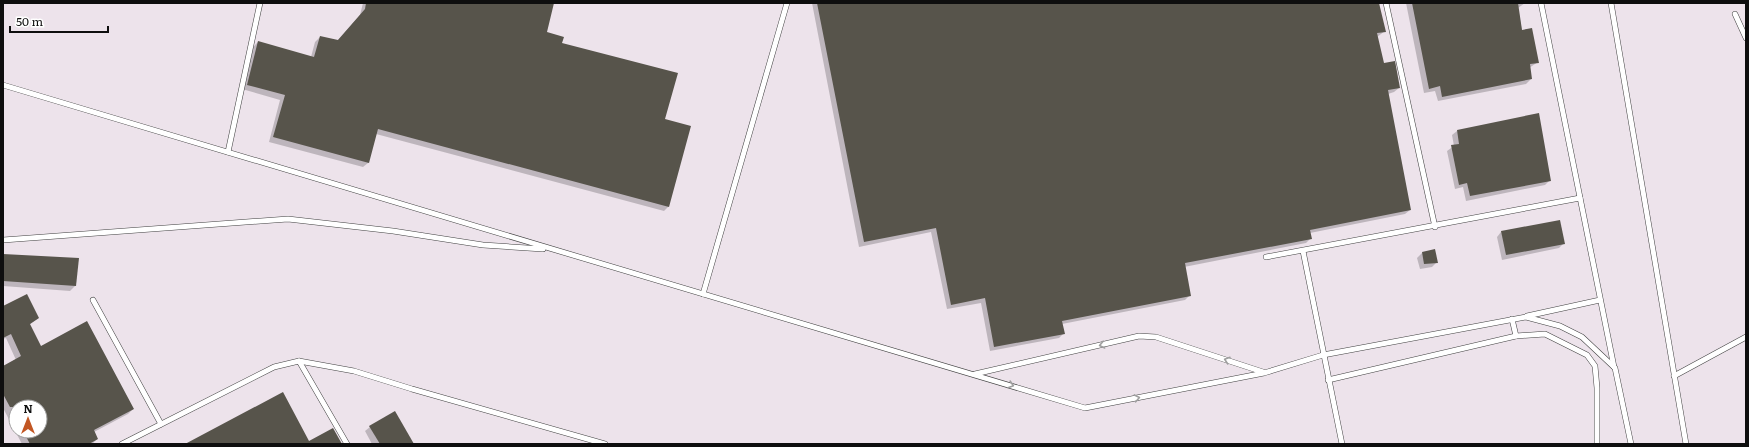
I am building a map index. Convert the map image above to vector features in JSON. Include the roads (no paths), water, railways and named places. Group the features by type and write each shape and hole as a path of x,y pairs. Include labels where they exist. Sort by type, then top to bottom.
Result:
{"lane":[{"path":"228,152 260,3"},
{"path":"703,294 787,3"},
{"path":"1386,3 1435,227"},
{"path":"1541,3 1630,443"},
{"path":"1611,3 1686,444"},
{"path":"1735,14 1746,38"},
{"path":"3,84 1085,408 1264,373 1323,355 1526,317 1600,300"},
{"path":"1266,257 1435,227 1580,198"},
{"path":"3,240 288,219 393,231 483,245 553,249"},
{"path":"1303,251 1342,444"},
{"path":"93,300 161,424"},
{"path":"1526,317 1560,326 1582,338 1615,368"},
{"path":"1512,319 1516,336"},
{"path":"1328,380 1516,336 1545,334 1587,356 1595,366 1597,388 1597,444"},
{"path":"974,374 1139,336 1156,337 1264,373"},
{"path":"1674,376 1746,337"},
{"path":"299,361 347,444"},
{"path":"122,444 274,366 299,361 354,371 605,444"}]}
